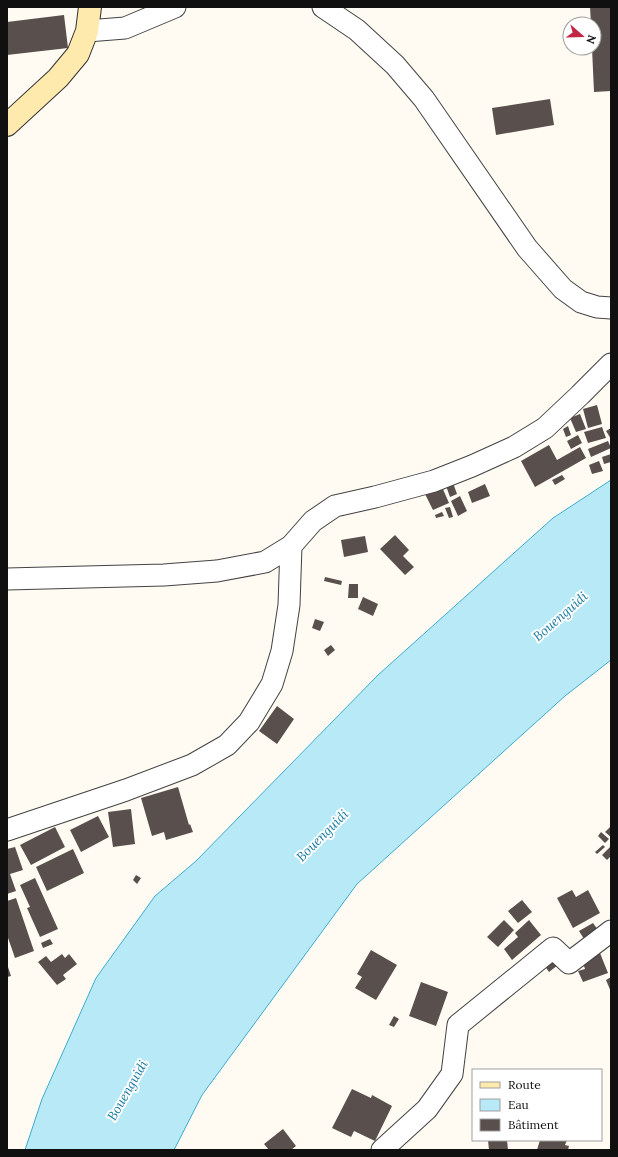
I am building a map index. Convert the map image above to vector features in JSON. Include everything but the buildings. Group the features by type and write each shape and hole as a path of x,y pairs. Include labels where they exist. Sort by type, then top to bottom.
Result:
{"main road":[{"path":"7,125 58,78 78,54 88,31 90,7"}],"street":[{"path":"88,31 125,28 175,7"},
{"path":"323,7 357,30 395,65 424,100 527,248 563,289 581,302 597,307 611,308"},
{"path":"7,579 164,575 217,571 265,562 291,546 313,521 335,506 374,498 434,481 514,447 545,428 580,396 611,364"},
{"path":"7,830 126,790 192,765 227,745 249,722 272,684 282,651 289,605 291,546"},
{"path":"382,1150 427,1109 452,1074 458,1025 553,948 568,963 611,931"}],"water":[{"name":"Bouenguidi","path":"611,480 611,660 565,696 357,884 202,1095 174,1150 25,1150 42,1099 96,978 155,896 196,861 378,675 553,518"}]}
